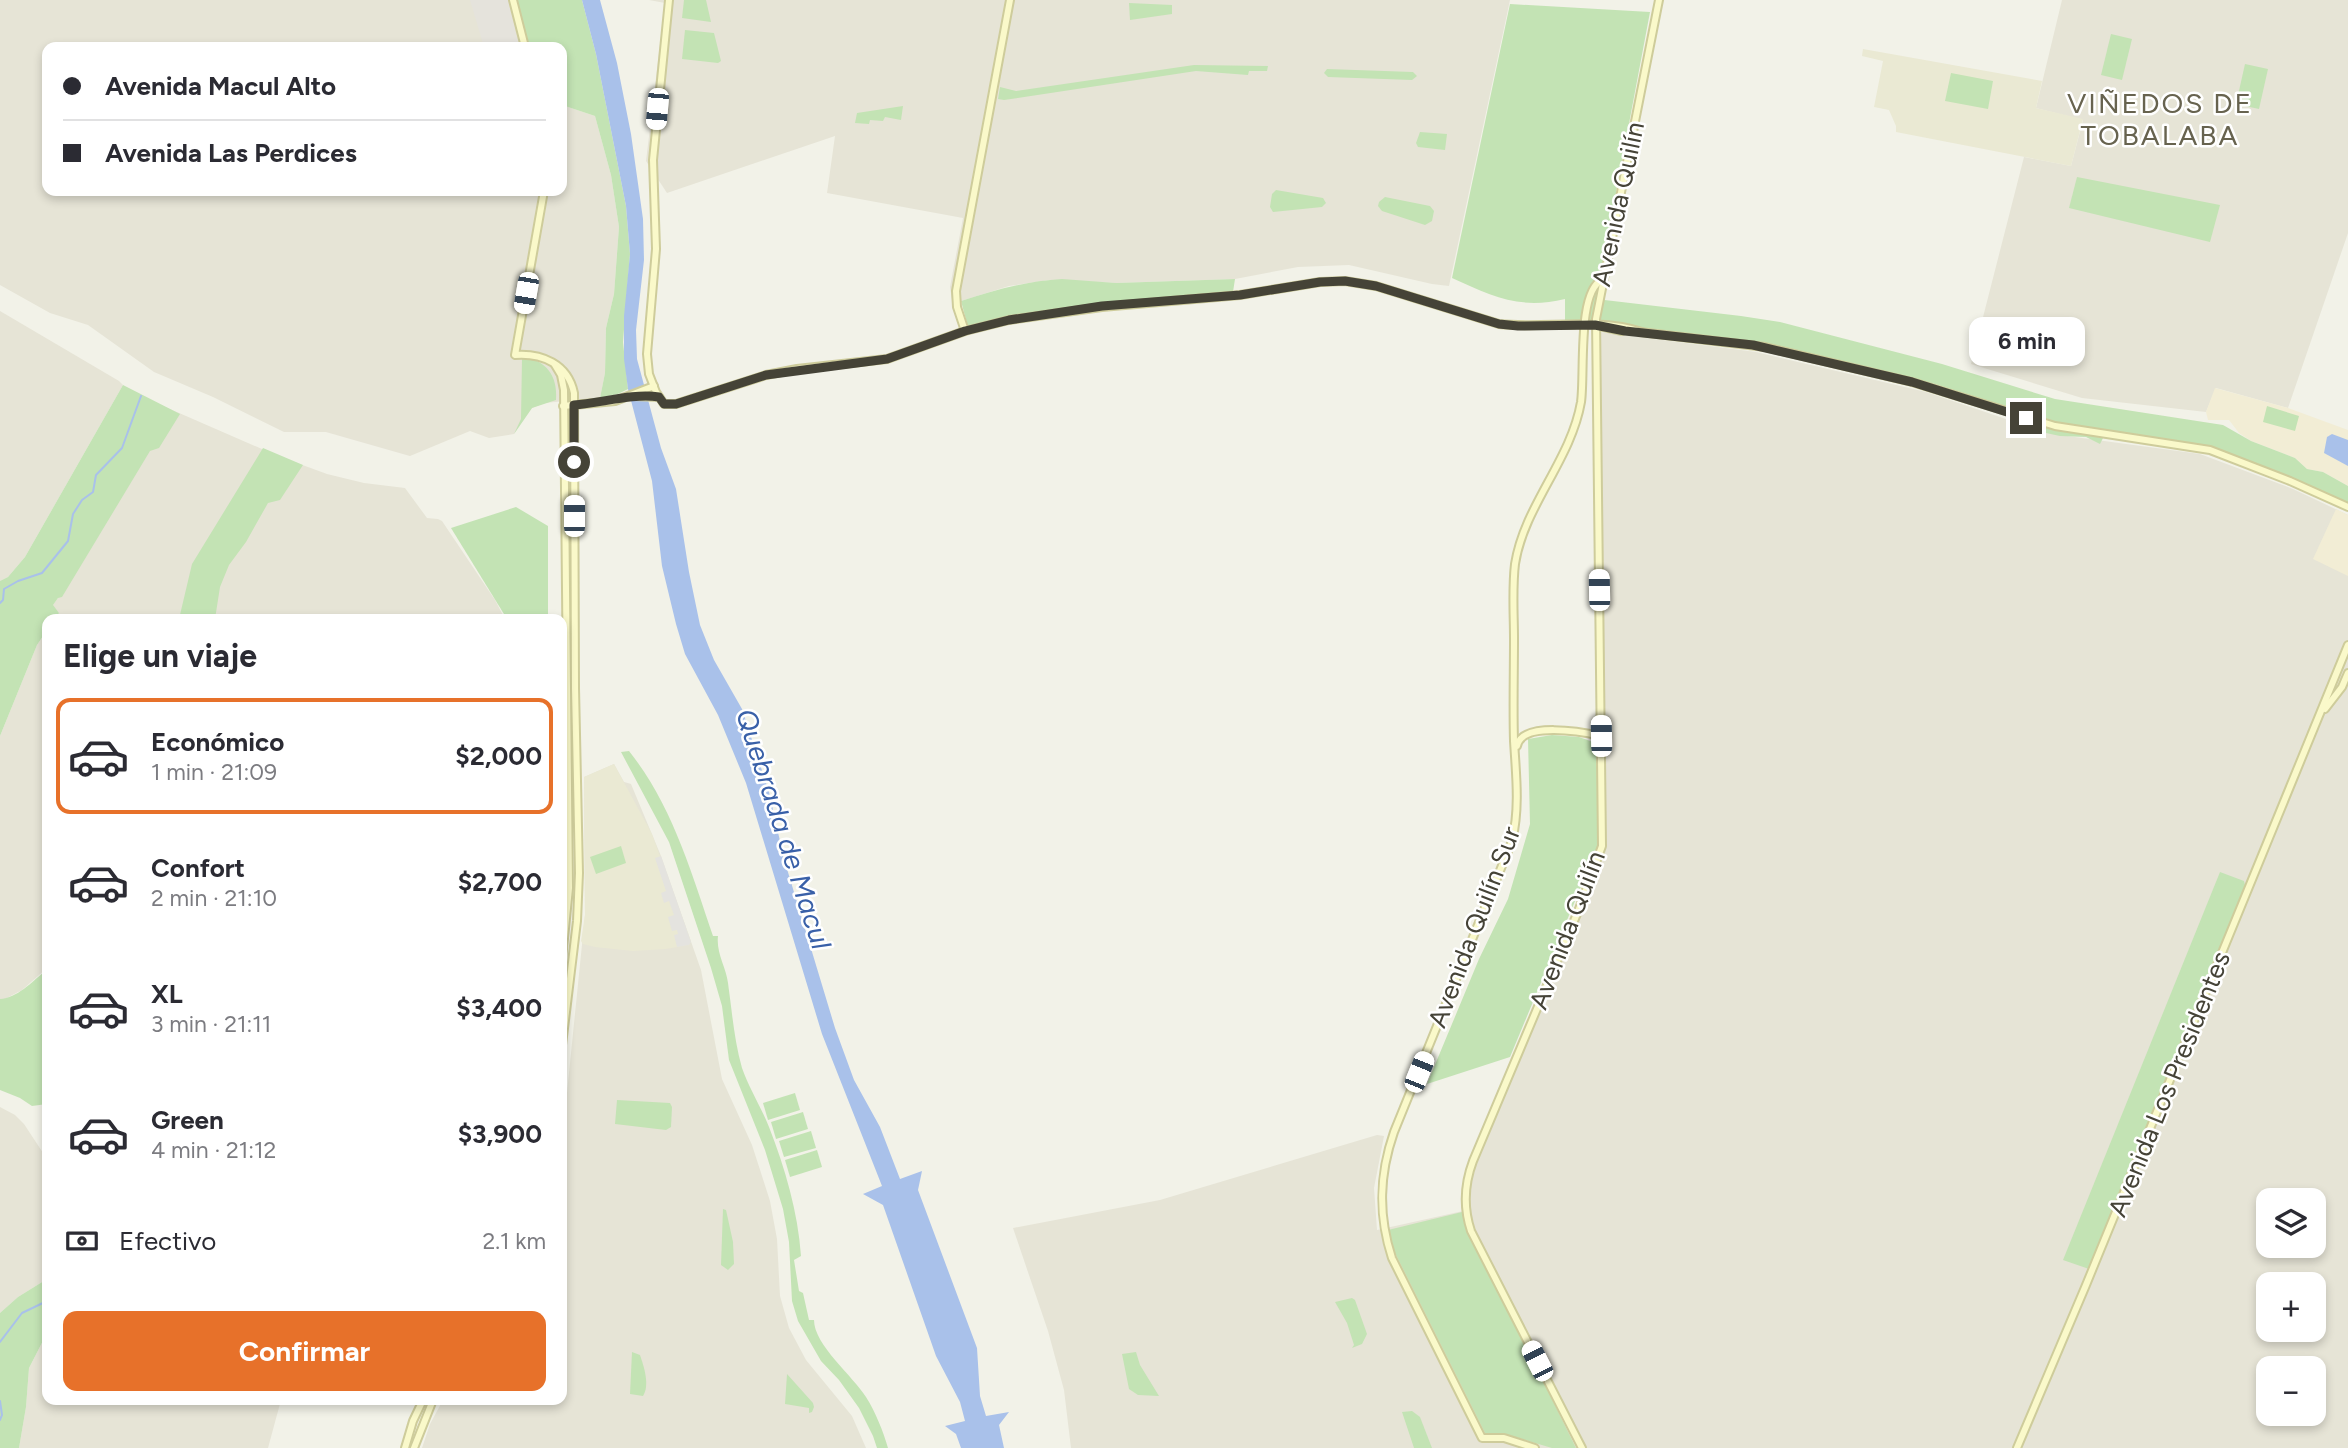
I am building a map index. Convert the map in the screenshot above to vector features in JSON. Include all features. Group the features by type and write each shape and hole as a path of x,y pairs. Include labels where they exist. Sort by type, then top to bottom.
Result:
{"street":[{"path":"513,0 523,42"},
{"path":"649,390 647,354 656,249 653,160 668,0"},
{"path":"965,331 957,307 957,284 1010,0"},
{"name":"Avenida Quilín","path":"1582,1448 1477,1243 1466,1216 1465,1195 1470,1168 1600,853 1603,831 1595,325 1659,0"},
{"path":"543,196 515,355 538,356 563,370 570,380 574,405 579,873 577,921 567,1004"},
{"name":"Avenida Quilín Sur","path":"1535,1448 1504,1438 1482,1438 1392,1258 1384,1230 1382,1192 1385,1162 1394,1132 1508,853 1516,816 1513,588 1517,554 1526,526 1574,427 1582,394 1585,325 1591,290 1602,280"},
{"path":"649,390 664,404 676,404 766,375 887,359 965,331 1009,320 1102,306 1210,298 1320,282 1345,281 1376,286 1499,324 1609,324 1642,332 1765,347 1912,382 2041,423 2210,450 2290,481 2348,508"},
{"path":"553,363 562,379 566,614"},
{"path":"1583,382 1596,383"},
{"path":"563,405 606,402 649,390"},
{"path":"1582,394 1596,394"},
{"name":"Avenida Los Presidentes","path":"2017,1448 2348,645"},
{"path":"2337,671 2340,680 2347,676"},
{"name":"Avenida Los Presidentes","path":"2319,719 2347,676"},
{"path":"1514,722 1517,732 1524,735 1566,730 1601,736"},
{"path":"567,727 567,908"},
{"path":"1516,751 1518,740 1524,735"},
{"path":"405,1448 421,1405"},
{"path":"414,1448 431,1405"}],"shaded area":[{"path":"0,0 515,0 525,42 42,42 42,196 567,196 567,107 595,116 611,175 619,227 614,294 606,328 605,373 600,398 544,403 532,408 514,434 489,438 470,431 410,456 326,432 284,432 154,372 88,325 50,313 0,285"},
{"path":"470,0 508,0 518,42 483,42"},
{"path":"649,0 1510,0 1449,286 1349,265 1298,267 1235,279 1116,283 1049,280 1009,286 961,301 952,300 950,287 963,218 827,193 835,136 667,193 646,161 665,3"},
{"path":"2062,0 2348,0 2348,233 2288,408 2216,388 2206,412 2082,398 1971,364 2024,157 2071,166 2083,120 2036,108"},
{"path":"1863,49 2042,81 2036,108 2083,119 2071,166 1896,132 1889,110 1874,107 1883,61 1862,56"},
{"path":"0,311 123,385 25,557 8,577 0,581"},
{"path":"1600,332 1756,352 1926,392 2010,422 2060,435 2200,454 2293,489 2348,515 2348,1448 1071,1448 1064,1390 1048,1331 1013,1228 1160,1200 1377,1135 1384,1136 1374,1188 1377,1230 1463,1211 1463,1190 1468,1169 1599,853"},
{"path":"2215,388 2288,408 2348,430 2348,486 2323,472 2307,469 2295,458 2251,441 2239,433 2229,420 2208,420 2206,412"},
{"path":"147,399 278,456 327,474 364,483 405,488 427,518 442,521 502,614 58,614 52,606 58,598"},
{"path":"2336,509 2348,515 2348,576 2313,559"},
{"path":"42,638 42,972 22,990 0,999 0,736"},
{"path":"614,764 624,782 631,784 661,856 701,970 722,1079 752,1145 770,1201 777,1239 780,1296 789,1328 806,1360 852,1416 866,1448 422,1448 440,1405 567,1405 567,1093 585,915 584,777"},
{"path":"614,764 652,834 691,942 689,945 633,951 595,947 581,941 585,915 584,777"},
{"path":"661,856 691,942 689,945 677,947 674,935 678,934 677,930 672,931 668,917 674,915 669,901 664,903 661,893 666,891 655,858"},
{"path":"0,1107 15,1115 24,1124 42,1151 42,1282 18,1297 0,1313"},
{"path":"42,1343 42,1405 280,1405 268,1448 19,1448 29,1368"}],"green space":[{"path":"515,0 582,0 596,54 626,206 630,254 623,342 628,389 618,394 600,398 605,373 606,328 614,294 619,227 611,175 595,116 567,107 567,42 525,42"},
{"path":"684,0 706,0 711,22 682,18"},
{"path":"1129,3 1172,5 1172,14 1130,20"},
{"path":"1510,4 1650,12 1596,299 1780,322 1942,364 2055,399 2223,425 2251,441 2295,458 2307,469 2323,472 2348,486 2348,505 2301,482 2217,449 2050,421 1935,384 1775,347 1696,335 1565,323 1565,299 1520,302 1493,295 1452,278"},
{"path":"685,30 714,33 721,61 718,63 682,59"},
{"path":"2111,34 2132,39 2122,80 2101,75"},
{"path":"2245,64 2268,69 2259,109 2236,104"},
{"path":"1194,65 1268,66 1267,71 1249,71 1248,75 1196,71 998,99 1000,87 1016,91"},
{"path":"1327,69 1413,72 1417,76 1412,80 1328,77 1324,73"},
{"path":"1951,73 1993,81 1988,109 1945,101"},
{"path":"903,106 901,120 885,117 883,121 870,120 869,124 855,123 857,113"},
{"path":"1420,132 1447,134 1445,150 1418,147 1416,143"},
{"path":"2077,177 2220,205 2210,242 2069,208"},
{"path":"1276,190 1323,198 1326,203 1322,207 1273,212 1270,207 1272,194"},
{"path":"1385,197 1430,206 1434,211 1432,221 1425,225 1382,211 1378,206"},
{"path":"1062,279 1116,283 1235,279 1233,292 1066,308 968,327 961,301 1011,287"},
{"path":"522,358 538,362 549,370 555,383 556,400 532,408 514,434 521,419"},
{"path":"123,385 180,414 159,448 150,451 62,597 53,605 58,614 42,614 42,638 0,736 0,581 8,577 25,557"},
{"path":"2267,406 2299,416 2295,431 2263,422"},
{"path":"2011,417 2053,429 2103,438 2100,444 2086,437 2060,436 2008,425"},
{"path":"263,448 303,465 280,500 268,503 246,542 229,565 220,587 216,614 180,614 192,564"},
{"path":"516,507 548,526 548,614 504,614 451,528"},
{"path":"1552,735 1579,737 1596,743 1600,841 1510,1057 1427,1084 1479,959 1508,899 1530,824 1528,739"},
{"path":"629,751 669,816 713,936 718,936 718,948 727,977 742,1068 775,1143 794,1207 801,1256 794,1260 799,1291 803,1293 809,1320 814,1320 820,1340 866,1397 888,1448 877,1448 859,1408 821,1361 798,1321 792,1301 789,1242 783,1209 765,1150 729,1060 722,1006 669,842 621,752"},
{"path":"621,846 626,863 596,874 590,857"},
{"path":"2220,872 2244,881 2245,885 2089,1269 2063,1260"},
{"path":"42,974 42,1105 32,1106 0,1090 0,999 18,993"},
{"path":"795,1093 800,1110 768,1120 763,1103"},
{"path":"617,1100 670,1103 671,1127 666,1130 615,1124"},
{"path":"803,1112 808,1129 776,1139 771,1122"},
{"path":"811,1131 816,1148 784,1157 779,1141"},
{"path":"817,1150 822,1167 790,1177 785,1160"},
{"path":"723,1209 726,1210 733,1242 734,1264 728,1270 721,1265"},
{"path":"1462,1212 1473,1240 1576,1448 1552,1448 1505,1434 1485,1433 1384,1231"},
{"path":"42,1282 42,1343 29,1368 19,1448 0,1448 0,1313 18,1297"},
{"path":"1352,1298 1367,1334 1362,1344 1352,1348 1354,1345 1347,1323 1335,1302"},
{"path":"632,1352 640,1355 645,1370 646,1387 643,1396 630,1394"},
{"path":"1136,1352 1140,1365 1159,1396 1138,1395 1129,1389 1122,1354"},
{"path":"787,1374 813,1403 812,1412 809,1413 809,1408 785,1404"},
{"path":"1412,1411 1420,1417 1432,1448 1414,1448 1402,1412"}],"water":[{"path":"582,0 600,0 617,63 631,134 643,219 644,260 636,330 637,359 661,448 676,489 700,625 714,660 742,709 769,792 784,859 835,1028 854,1080 880,1127 900,1179 922,1171 918,1190 977,1348 980,1396 986,1416 1009,1412 999,1425 1004,1448 961,1448 956,1434 945,1426 965,1421 960,1402 936,1356 883,1205 863,1194 882,1186 822,1034 746,783 718,715 685,654 676,624 662,566 652,481 628,389 624,359 624,316 630,254 626,206 596,54"},
{"path":"2332,434 2348,440 2348,466 2324,453 2327,437"}],"waterway":[{"path":"0,603 4,589 42,573 68,541 73,514 82,500 93,492 96,475 122,448 141,396"},
{"path":"0,1342 22,1313 42,1303"},
{"path":"0,1401 0,1420"}],"district":[{"name":"VIÑEDOS DE TOBALABA","path":"2160,119"}],"route":[{"path":"574,462 574,405 606,402 630,396 659,397 664,404 676,404 766,375 887,359 965,331 1009,320 1102,306 1240,295 1320,282 1345,281 1376,286 1499,324 1595,325 1625,331 1732,341 1765,347 1912,382 2026,418"}],"water label":[{"name":"Quebrada de Macul","path":"784,829"}]}
